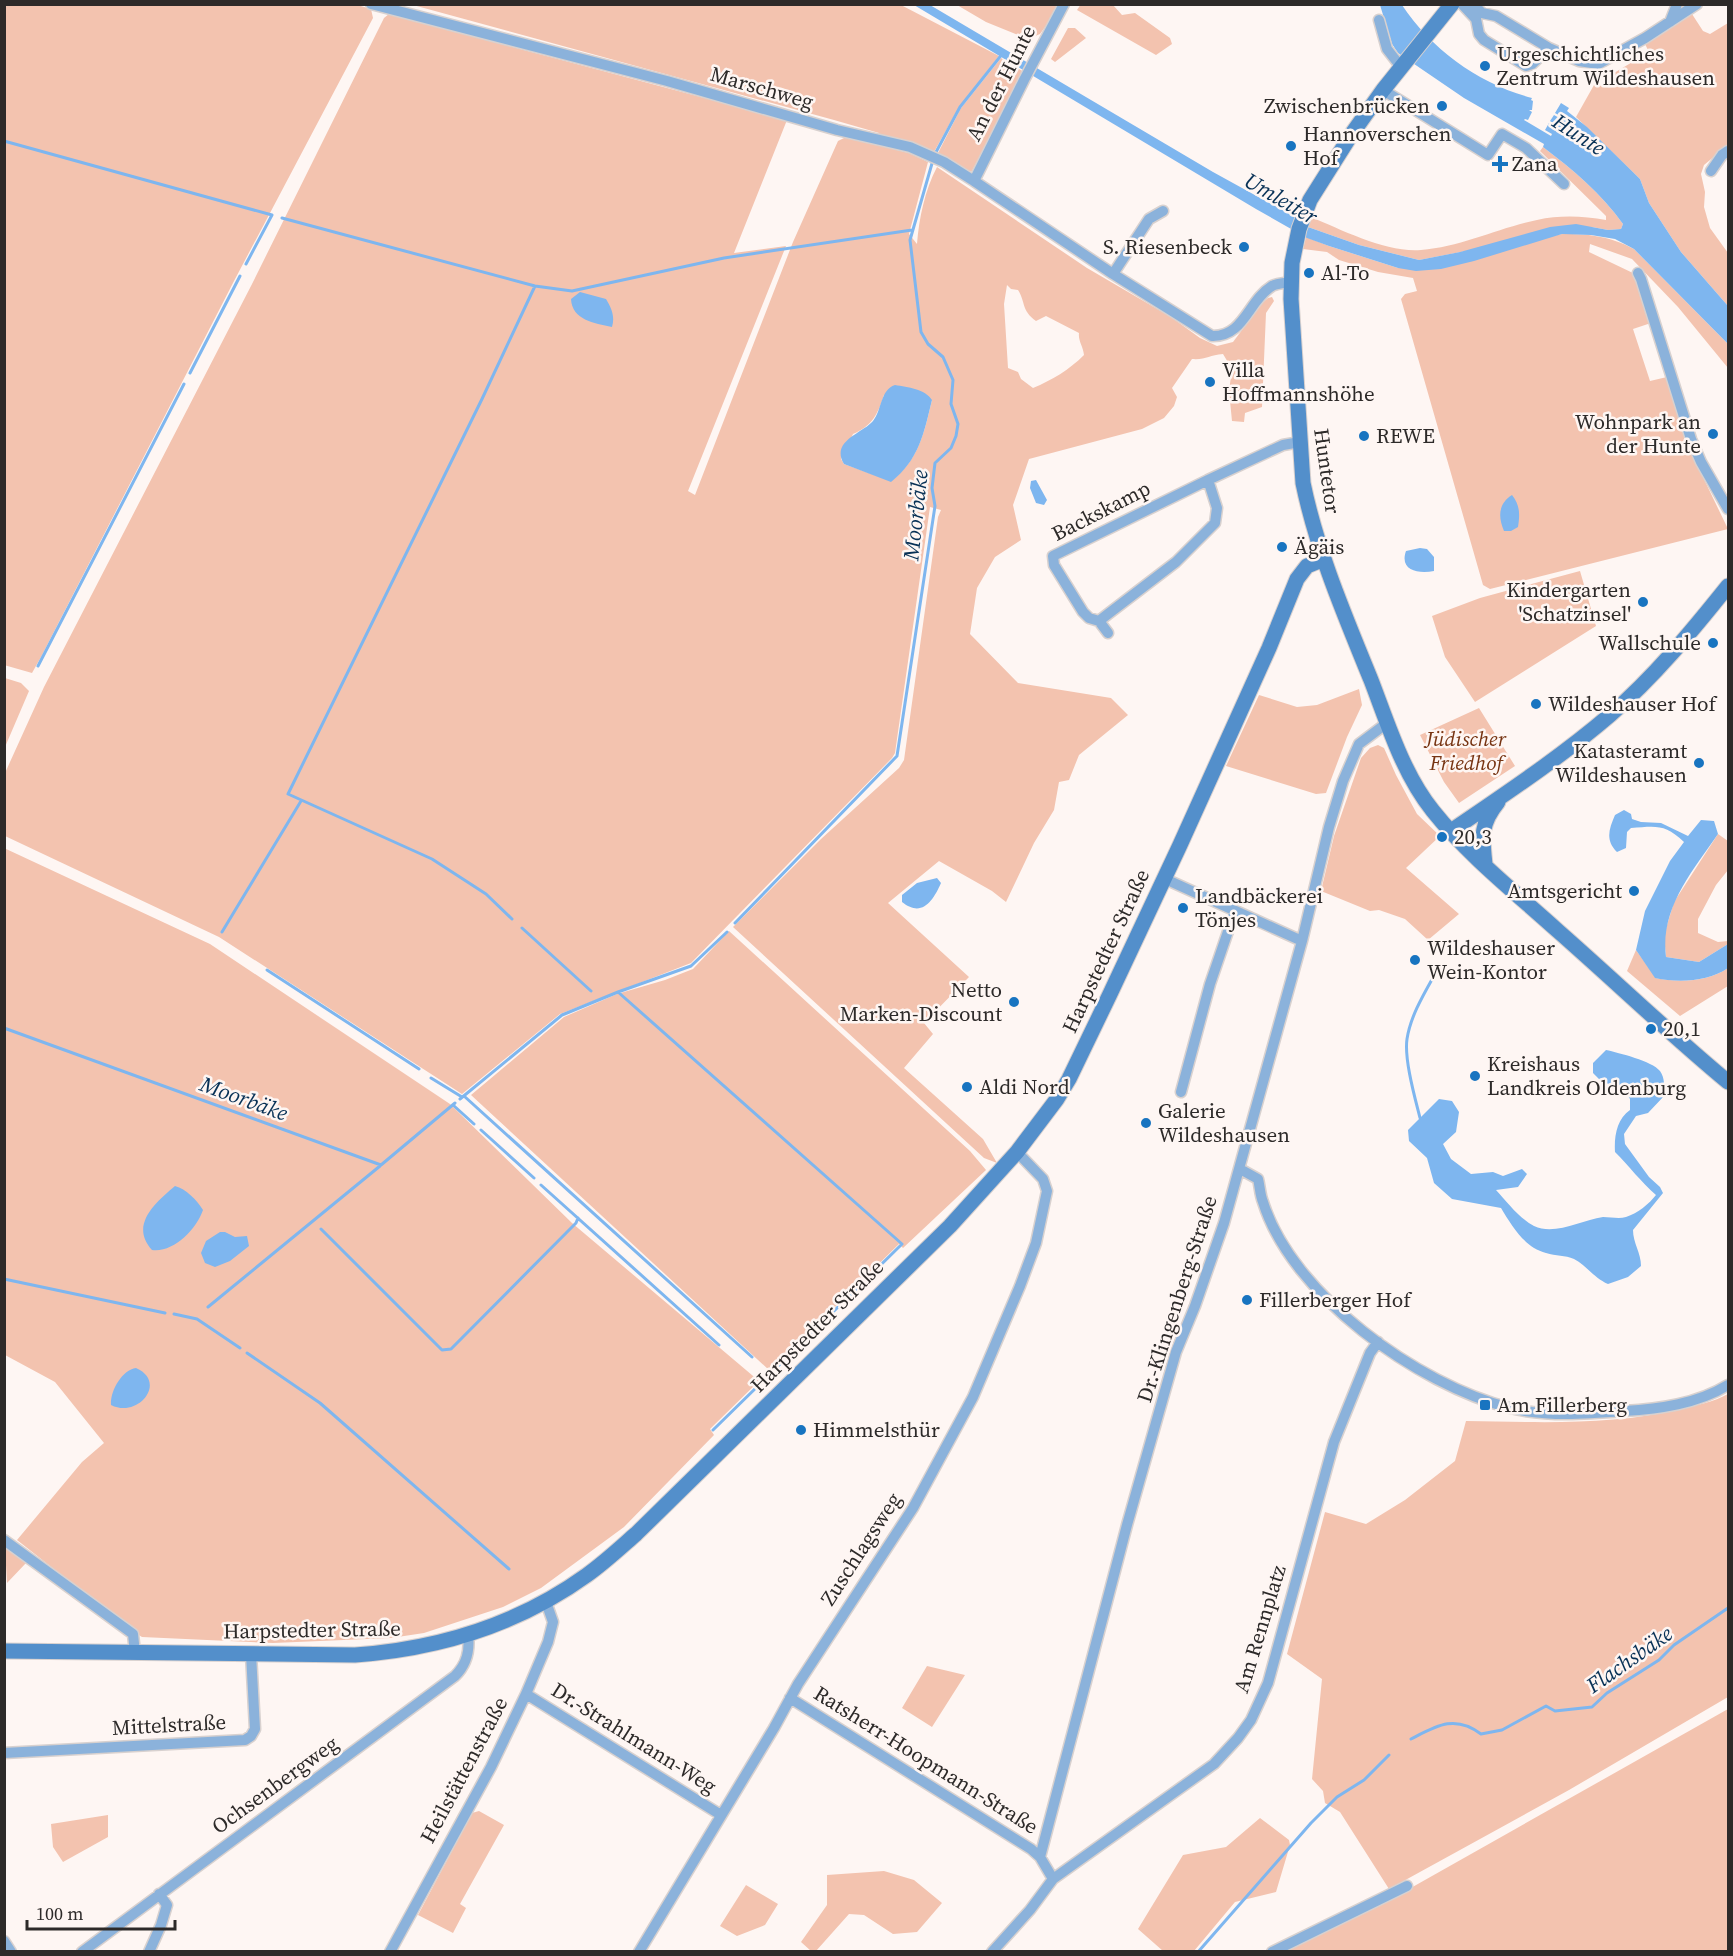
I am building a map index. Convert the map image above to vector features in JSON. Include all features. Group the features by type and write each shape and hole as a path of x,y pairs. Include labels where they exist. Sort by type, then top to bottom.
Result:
{"main road":[{"path":"1383,90 1452,4"},
{"name":"Huntetor","path":"1383,90 1336,157 1310,200 1295,244 1291,282 1303,483 1308,509 1324,559 1387,723 1421,794 1451,831 1485,864 1728,1082"},
{"name":"Harpstedter Straße","path":"4,1652 355,1655 393,1652 468,1635 513,1618 546,1602 589,1574 636,1534 950,1226 1017,1152 1057,1099 1069,1079 1252,688 1297,579 1307,566 1324,559"},
{"path":"1451,831 1613,713 1672,652 1728,586"},
{"path":"1485,864 1483,838 1487,815 1504,794"}],"street":[{"name":"Marschweg","path":"371,4 666,81 837,130 910,147 944,162 1113,274 1212,336 1224,337 1234,330 1263,293 1274,284 1291,282"},
{"name":"An der Hunte","path":"974,181 1064,4"},
{"path":"1473,4 1482,13 1496,16 1549,48 1579,61 1598,64 1697,4"},
{"path":"1670,22 1677,4"},
{"path":"1463,5 1476,19 1479,34 1484,40 1526,66 1533,64 1549,48"},
{"path":"1379,20 1387,49 1404,63"},
{"path":"1383,90 1488,155 1502,134 1526,148 1564,184"},
{"path":"1711,171 1722,155 1728,151"},
{"path":"1113,274 1149,219 1163,211"},
{"path":"1638,273 1691,439 1701,462 1728,509"},
{"name":"Backskamp","path":"1108,633 1099,621 1089,618 1083,612 1054,566 1053,556 1208,480 1283,446 1300,442"},
{"path":"1099,621 1176,562 1215,523 1217,508 1208,480"},
{"name":"Dr.-Klingenberg-Straße","path":"1040,1857 1086,1679 1176,1352 1224,1223 1240,1169 1302,941 1342,781 1359,744 1387,723"},
{"path":"1163,878 1302,941"},
{"path":"1181,1092 1210,984 1234,911"},
{"name":"Zuschlagsweg","path":"639,1952 790,1698 913,1508 973,1397 1036,1244 1047,1191 1043,1179 1017,1152"},
{"path":"1240,1169 1258,1179 1263,1202 1276,1233 1303,1272 1337,1309 1420,1372 1461,1392 1528,1412 1584,1414 1655,1409 1694,1400 1728,1384"},
{"name":"Am Rennplatz","path":"1053,1879 1214,1764 1251,1720 1268,1683 1334,1442 1370,1353 1378,1342"},
{"path":"4,1540 133,1634 135,1653"},
{"name":"Heilstättenstraße","path":"390,1952 490,1767 526,1694 548,1642 553,1622 546,1602"},
{"name":"Ochsenbergweg","path":"82,1952 455,1676 465,1666 469,1644 468,1635"},
{"name":"Mittelstraße","path":"4,1754 245,1740 255,1729 251,1654"},
{"name":"Dr.-Strahlmann-Weg","path":"526,1694 721,1815"},
{"name":"Ratsherr-Hoopmann-Straße","path":"790,1698 1031,1849 1040,1857"},
{"path":"992,1952 1030,1910 1053,1879 1040,1857"},
{"path":"1272,1952 1407,1887"},
{"path":"149,1952 167,1905 159,1894"},
{"path":"4,1941 11,1952"}],"green space":[{"path":"354,4 371,9 373,18 234,281 41,657 32,673 4,665 4,5"},
{"path":"1081,4 1113,5 1122,15 1135,13 1170,38 1172,44 1156,55 1077,10"},
{"path":"413,5 901,5 999,56 959,107 934,152 878,136 879,133 834,120"},
{"path":"957,5 1061,5 1040,34 1028,39 986,22"},
{"path":"389,14 787,120 734,253 786,246 688,491 695,495 793,242 838,141 846,137 909,153 928,162 909,234 917,244 923,204 937,167 1087,268 1171,317 1200,338 1217,346 1233,342 1263,302 1272,297 1274,301 1266,313 1262,407 1245,413 1244,422 1232,421 1229,391 1232,369 1223,354 1192,359 1172,388 1177,397 1174,406 1164,418 1142,429 1029,459 1013,505 1021,540 995,557 977,588 970,634 1018,683 1111,698 1128,715 1079,755 1069,780 1059,782 1054,810 1034,843 1006,902 992,891 939,861 888,903 969,977 924,1023 933,1034 904,1068 983,1139 997,1163 984,1158 733,927 821,839 899,768 904,760 938,517 941,510 930,507 895,753 892,758 691,963 560,1014 462,1094 219,937 5,836 5,773 44,687 251,286 384,18","holes":["1007,285 1011,289 1018,290 1026,310 1036,321 1046,316 1079,333 1084,355 1060,374 1033,388 1021,379 1018,372 1008,368 1004,304","884,395 932,400 923,435 914,455 891,481 844,464 841,459 853,434 873,419"]},
{"path":"1692,14 1703,31 1710,34 1728,23 1728,145 1704,165 1701,174 1705,192 1704,207 1710,228 1728,253 1728,306 1681,252 1649,203 1640,179 1576,117 1594,85 1612,87 1614,73 1649,52 1645,44"},
{"path":"1068,28 1075,28 1086,38 1055,62 1051,59"},
{"path":"1001,58 1024,72 972,171 965,171 938,153 961,108"},
{"path":"1543,147 1596,192 1623,224 1621,229 1608,230 1592,227 1419,260 1359,245 1308,227 1311,217 1379,244 1408,250 1421,250 1451,245 1546,218 1572,217 1606,220 1606,216 1540,151"},
{"path":"1562,234 1599,237 1634,249 1728,344 1728,368 1678,307 1632,259 1590,244 1589,252 1635,274 1651,323 1633,329 1650,381 1667,377 1687,444 1728,529 1490,589 1483,585 1401,299 1405,294 1417,291 1413,278 1378,272 1339,260 1327,252 1303,249 1306,237 1398,268"},
{"path":"1580,571 1596,626 1475,702 1445,657 1432,616 1480,598"},
{"path":"5,678 21,683 29,691 5,747"},
{"path":"1359,689 1362,705 1326,793 1316,794 1226,766 1259,695 1297,707 1317,705"},
{"name":"Jüdischer Friedhof","path":"1479,708 1515,766 1459,803 1444,782 1420,735"},
{"path":"1378,745 1384,748 1417,814 1440,836 1406,868 1459,914 1428,940 1405,919 1379,910 1370,911 1321,891 1334,836 1361,758 1370,748"},
{"path":"1718,834 1728,841 1728,870 1716,885 1698,919 1698,933 1718,942 1728,941 1728,944 1699,962 1666,957 1664,935 1674,902"},
{"path":"4,848 210,944 450,1104 572,1223 759,1381 710,1429 714,1435 624,1527 541,1588 503,1607 424,1633 391,1638 273,1643 142,1637 134,1632 17,1540 82,1462 104,1443 55,1382 5,1355"},
{"path":"729,931 970,1151 986,1170 903,1248 899,1244 770,1371 471,1095 564,1017 617,994 693,969"},
{"path":"1636,950 1656,978 1674,981 1702,979 1728,968 1728,986 1680,1016 1627,971"},
{"path":"1728,1394 1728,1697 1569,1790 1389,1889 1340,1812 1325,1803 1323,1791 1312,1779 1322,1679 1287,1654 1325,1512 1366,1524 1405,1500 1455,1461 1466,1421 1601,1421 1693,1406"},
{"path":"5,1547 26,1563 7,1583"},
{"path":"927,1666 965,1675 932,1727 902,1708"},
{"path":"1728,1709 1728,1951 1282,1952 1409,1889"},
{"path":"479,1811 504,1825 460,1904 466,1908 453,1933 418,1915 472,1813"},
{"path":"108,1815 108,1837 63,1862 53,1847 51,1824"},
{"path":"1260,1818 1289,1840 1290,1845 1276,1892 1235,1902 1194,1951 1163,1951 1138,1929 1183,1855 1226,1847"},
{"path":"884,1871 914,1880 942,1903 917,1932 893,1934 864,1915 849,1914 816,1951 811,1951 801,1942 827,1905 827,1875"},
{"path":"746,1885 778,1904 765,1925 737,1936 720,1926"}],"water":[{"name":"Hunte","path":"914,5 930,5 1213,172 1293,216 1308,227 1359,245 1419,260 1460,252 1550,227 1576,224 1608,230 1621,229 1623,224 1606,202 1576,173 1543,147 1544,144 1464,98 1398,53 1392,44 1380,5 1402,5 1428,37 1458,63 1494,84 1532,98 1532,110 1529,110 1532,112 1528,120 1524,120 1551,136 1552,134 1545,130 1549,123 1557,126 1550,121 1554,115 1561,119 1562,117 1555,113 1561,103 1569,108 1567,111 1587,127 1640,179 1649,203 1681,252 1728,306 1728,344 1634,249 1615,239 1562,234 1474,261 1441,269 1416,271 1398,268 1307,238"},
{"path":"580,292 606,299 612,313 612,327 585,319 575,312 571,299"},
{"path":"895,385 921,391 932,400 923,435 914,455 908,465 891,482 844,464 841,449 849,438 873,421 886,391"},
{"path":"1036,480 1047,500 1044,505 1036,503 1030,488 1031,481"},
{"path":"1512,495 1519,510 1518,527 1511,531 1504,531 1500,511 1504,502"},
{"path":"1427,549 1434,557 1434,571 1412,570 1405,563 1406,551"},
{"path":"1624,810 1631,814 1632,819 1661,823 1688,836 1701,820 1714,821 1718,834 1680,891 1668,922 1665,939 1666,957 1699,962 1728,944 1728,968 1720,973 1693,980 1673,981 1655,978 1636,950 1645,911 1670,861 1684,842 1666,829 1631,828 1627,832 1626,848 1617,852 1611,843 1610,830 1615,815"},
{"path":"937,878 941,883 926,905 915,908 902,902 902,895 917,883"},
{"path":"1606,1050 1656,1067 1663,1077 1665,1095 1648,1113 1636,1116 1624,1134 1625,1144 1663,1193 1633,1230 1641,1266 1628,1277 1608,1284 1574,1259 1546,1253 1531,1246 1519,1235 1501,1208 1452,1199 1434,1183 1427,1158 1409,1141 1408,1130 1439,1099 1452,1101 1459,1112 1456,1132 1443,1144 1451,1159 1471,1174 1493,1172 1503,1176 1522,1169 1527,1174 1518,1187 1496,1190 1529,1223 1542,1229 1551,1229 1603,1217 1626,1217 1643,1208 1656,1195 1615,1152 1617,1128 1622,1118 1630,1110 1630,1099 1623,1088 1602,1082 1593,1073 1593,1063"},
{"path":"175,1186 191,1195 203,1210 200,1218 183,1239 168,1248 152,1250 143,1232 144,1223 153,1207"},
{"path":"220,1232 235,1237 247,1236 249,1246 230,1261 215,1267 205,1263 201,1253 206,1241"},
{"path":"136,1368 145,1374 149,1382 146,1397 131,1407 121,1408 111,1405 118,1382 126,1373"}],"waterway":[{"name":"Moorbäke","path":"935,154 960,107 1003,53"},
{"path":"4,141 272,215 246,264"},
{"name":"Moorbäke","path":"735,923 897,756 935,506 932,488 935,463 951,448 958,424 951,404 953,380 943,357 928,344 921,332 910,240 933,160"},
{"path":"282,218 535,286 572,291 724,258 912,230"},
{"path":"190,373 240,276"},
{"path":"512,919 486,894 432,859 288,794 535,286"},
{"path":"38,666 184,384"},
{"path":"222,932 301,801"},
{"path":"522,928 591,991"},
{"name":"Moorbäke","path":"460,1099 562,1015 691,966 727,932"},
{"path":"1420,1118 1408,1068 1407,1039 1416,1010 1440,965"},
{"path":"267,970 419,1069"},
{"path":"618,992 902,1244 775,1369"},
{"name":"Moorbäke","path":"4,1028 381,1165 455,1103"},
{"path":"431,1078 462,1097"},
{"path":"464,1096 752,1357"},
{"path":"453,1105 474,1124"},
{"path":"481,1130 534,1178"},
{"path":"208,1307 380,1166"},
{"path":"541,1185 719,1345"},
{"path":"321,1229 442,1350 451,1349 576,1223 578,1218"},
{"path":"4,1279 165,1313"},
{"path":"174,1314 197,1319 240,1348"},
{"path":"247,1353 320,1403 509,1569"},
{"path":"713,1430 762,1382"},
{"name":"Flachsbäke","path":"1411,1739 1437,1726 1454,1723 1472,1728 1481,1734 1502,1730 1546,1706 1555,1711 1592,1707 1607,1693 1659,1660 1674,1645 1728,1608"},
{"name":"Flachsbäke","path":"1198,1952 1311,1823 1337,1797 1364,1780 1389,1755"}],"place":[{"name":"Urgeschichtliches Zentrum Wildeshausen","path":"1485,66"},
{"name":"Zwischenbrücken","path":"1442,106"},
{"name":"Hannoverschen Hof","path":"1291,146"},
{"name":"Zana","path":"1500,164"},
{"name":"S. Riesenbeck","path":"1244,247"},
{"name":"Al-To","path":"1309,273"},
{"name":"Villa Hoffmannshöhe","path":"1210,382"},
{"name":"Wohnpark an der Hunte","path":"1713,434"},
{"name":"REWE","path":"1364,436"},
{"name":"Ägäis","path":"1282,547"},
{"name":"Kindergarten 'Schatzinsel'","path":"1643,602"},
{"name":"Wallschule","path":"1713,643"},
{"name":"Wildeshauser Hof","path":"1536,704"},
{"name":"Katasteramt Wildeshausen","path":"1699,763"},
{"name":"20,3","path":"1442,837"},
{"name":"Amtsgericht","path":"1634,891"},
{"name":"Landbäckerei Tönjes","path":"1183,908"},
{"name":"Wildeshauser Wein-Kontor","path":"1415,960"},
{"name":"Netto Marken-Discount","path":"1014,1002"},
{"name":"20,1","path":"1651,1029"},
{"name":"Kreishaus Landkreis Oldenburg","path":"1475,1076"},
{"name":"Aldi Nord","path":"967,1087"},
{"name":"Galerie Wildeshausen","path":"1146,1123"},
{"name":"Fillerberger Hof","path":"1247,1300"},
{"name":"Am Fillerberg","path":"1485,1405"},
{"name":"Himmelsthür","path":"801,1430"}],"water label":[{"name":"Umleiter","path":"1281,198"}]}
